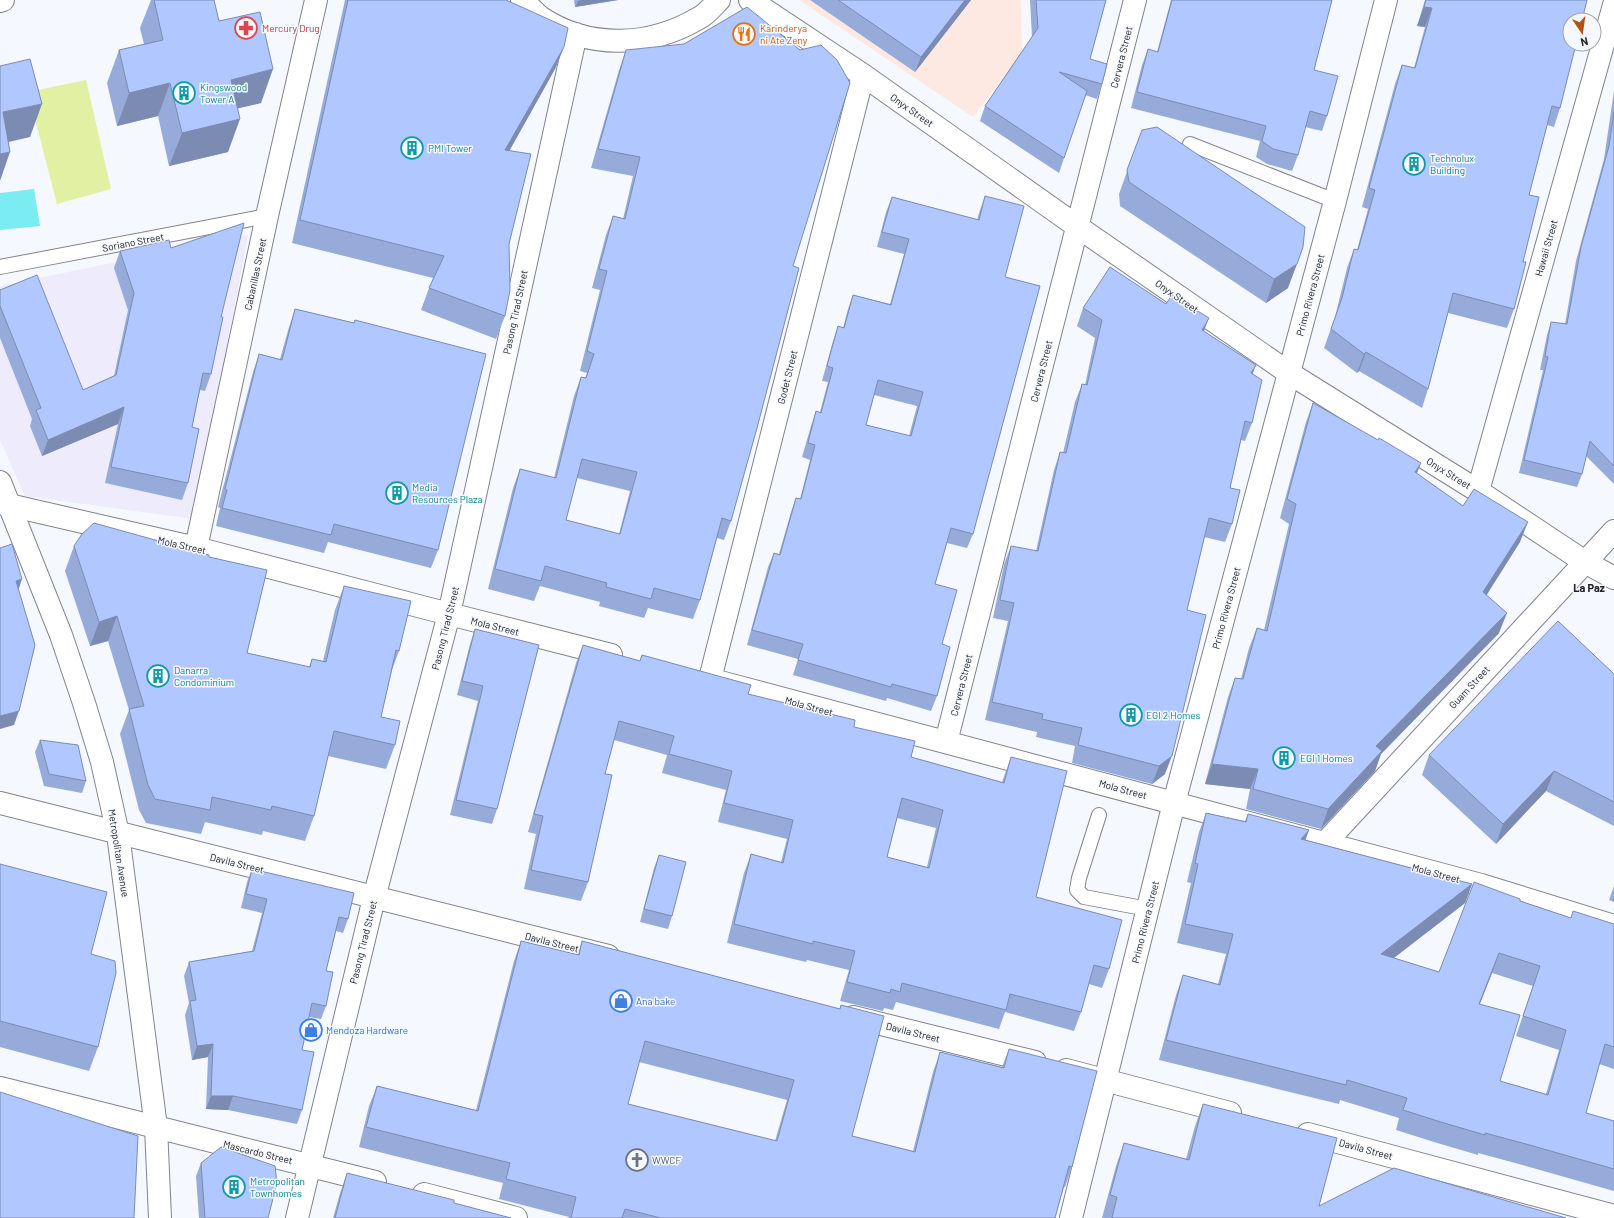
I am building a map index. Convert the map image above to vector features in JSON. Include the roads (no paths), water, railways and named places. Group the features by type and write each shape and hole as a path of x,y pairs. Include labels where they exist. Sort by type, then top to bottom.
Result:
{"street":[{"name":"Cabanillas Street","path":"196,548 267,216 316,0"},
{"path":"522,0 540,16 576,34 618,42 661,36 700,18 720,0"},
{"name":"Onyx Street","path":"750,0 863,75 1078,227 1289,373 1478,491 1585,562 1614,578"},
{"name":"Cervera Street","path":"946,742 1135,0"},
{"name":"Primo Rivera Street","path":"1071,1218 1174,803 1335,201 1386,0"},
{"name":"Hawaii Street","path":"1478,491 1614,2"},
{"name":"Pasong Tirad Street","path":"297,1218 374,898 449,614 576,34"},
{"name":"Godet Street","path":"700,677 863,75"},
{"name":"Metropolitan Avenue","path":"0,482 5,505 61,635 84,703 102,762 118,834 156,1127 160,1218"},
{"name":"Mola Street","path":"5,505 196,548 631,660"},
{"name":"Guam Street","path":"1325,843 1614,531"},
{"name":"Mola Street","path":"700,677 1481,885 1614,926"},
{"name":"Davila Street","path":"0,803 118,834 628,961"},
{"name":"Davila Street","path":"836,1013 1106,1080 1252,1119"},
{"name":"Mascardo Street","path":"0,1088 310,1164 516,1218"},
{"name":"Davila Street","path":"1291,1129 1614,1216"}],"lane":[{"path":"1190,144 1335,201"},
{"name":"Soriano Street","path":"0,267 267,216"},
{"path":"1099,815 1078,878 1077,890 1084,897 1148,910"}],"water":[{"path":"34,189 40,226 0,230 0,193"}],"place":[{"name":"Mercury Drug","path":"246,28"},
{"name":"Karinderya ni Ate Zeny","path":"744,34"},
{"name":"Kingswood Tower A","path":"184,93"},
{"name":"PMI Tower","path":"412,148"},
{"name":"Technolux Building","path":"1414,164"},
{"name":"Media Resources Plaza","path":"397,493"},
{"name":"Danarra Condominium","path":"158,676"},
{"name":"EGI 2 Homes","path":"1131,715"},
{"name":"EGI 1 Homes","path":"1284,758"},
{"name":"Ana bake","path":"621,1001"},
{"name":"Mendoza Hardware","path":"311,1030"},
{"name":"WWCF","path":"637,1160"},
{"name":"Metropolitan Townhomes","path":"234,1187"}],"district":[{"name":"La Paz","path":"1589,587"}]}
